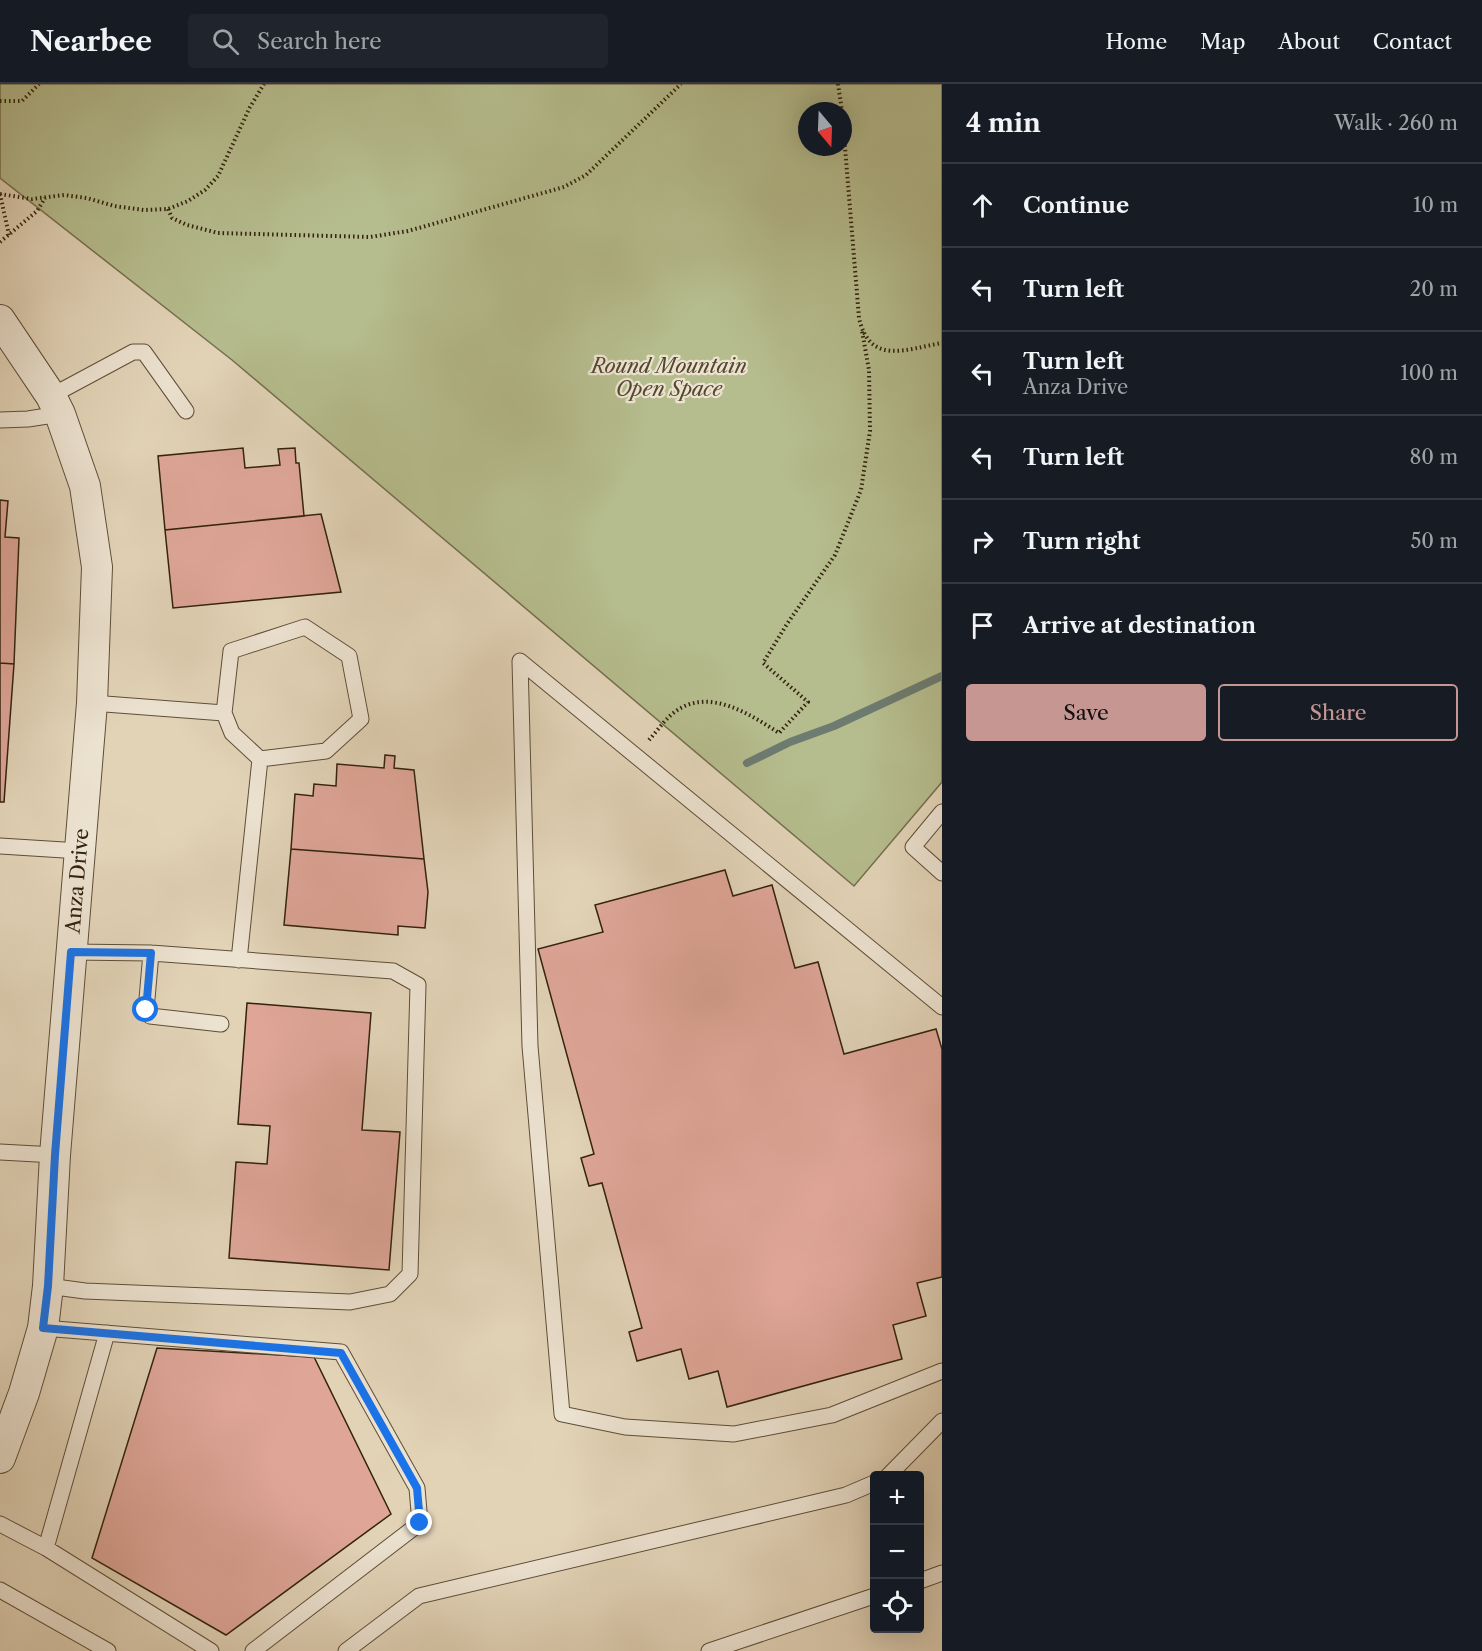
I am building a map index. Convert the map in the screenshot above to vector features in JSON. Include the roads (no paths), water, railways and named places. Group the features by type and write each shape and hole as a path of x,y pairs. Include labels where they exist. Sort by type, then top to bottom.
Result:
{"street":[{"name":"Anza Drive","path":"0,320 56,405 84,486 97,567 92,703 55,1155 48,1286 43,1328 24,1393 0,1458"}],"lane":[{"path":"0,420 28,419 56,405 133,352 144,352 186,411"},
{"path":"305,627 349,656 361,719 326,751 260,759 232,733 224,713 231,651 305,627"},
{"path":"942,1007 520,661 530,1046 562,1414 625,1427 734,1434 832,1415 942,1371"},
{"path":"92,703 224,713"},
{"path":"239,960 260,759"},
{"path":"942,812 913,847 942,873"},
{"path":"0,846 80,851"},
{"path":"48,1286 85,1291 350,1302 390,1294 410,1274 417,985 393,971 151,953 71,952"},
{"path":"151,953 146,1010 150,1016 221,1024"},
{"path":"0,1152 55,1155"},
{"path":"43,1328 341,1353 417,1488 420,1523 253,1651"},
{"path":"46,1548 107,1333"},
{"path":"893,1471 942,1421"},
{"path":"346,1651 419,1596 846,1495 870,1485"},
{"path":"0,1524 46,1548 211,1651"},
{"path":"924,1580 942,1573"},
{"path":"0,1590 108,1651"},
{"path":"709,1651 870,1597"}],"waterway":[{"path":"747,763 942,676"}],"park label":[{"name":"Round Mountain Open Space","path":"669,378"}]}
